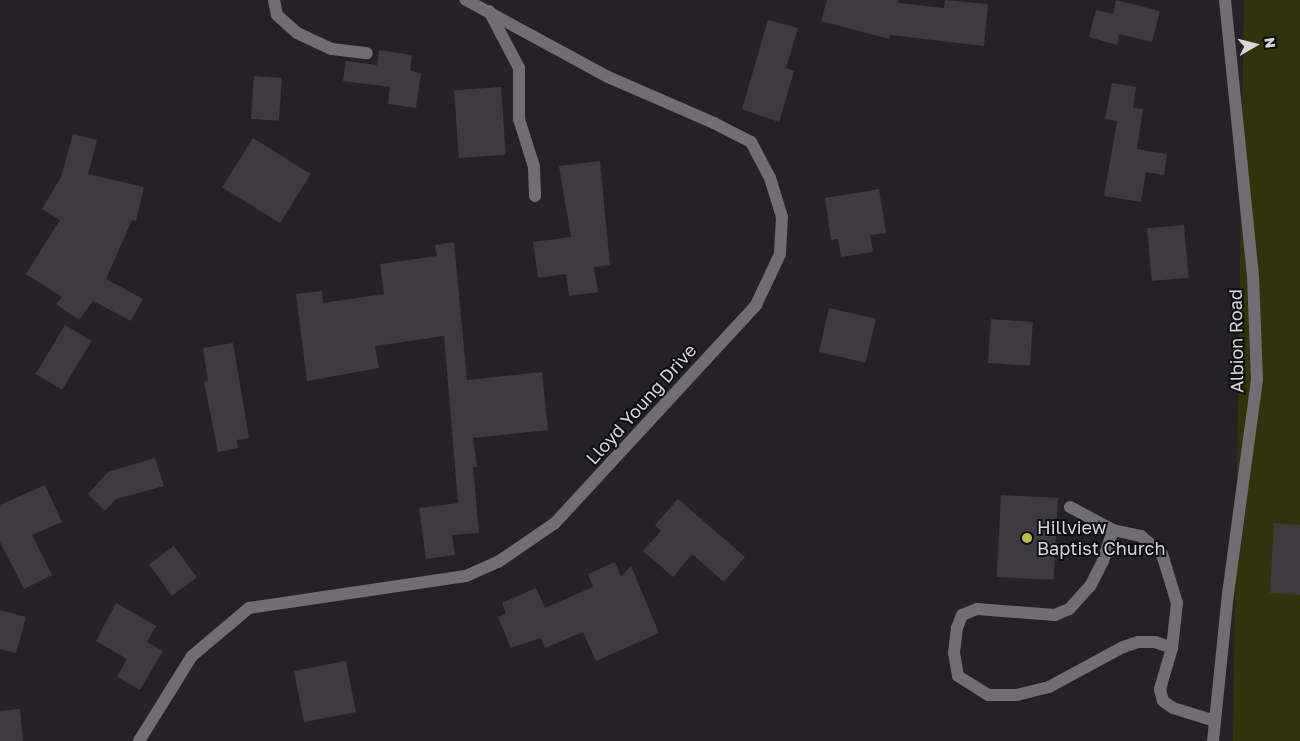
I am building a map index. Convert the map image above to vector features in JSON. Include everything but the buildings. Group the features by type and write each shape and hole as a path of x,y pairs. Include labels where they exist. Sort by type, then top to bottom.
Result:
{"street":[{"path":"274,0 277,15 298,33 332,50 367,53"},
{"name":"Lloyd Young Drive","path":"139,741 192,656 249,608 466,576 498,562 555,523 756,304 780,254 782,217 770,178 751,142 608,77 466,0"},
{"name":"Albion Road","path":"1213,741 1228,594 1257,380 1253,276 1225,0"},
{"path":"489,11 519,68 519,120 534,167 535,196"},
{"path":"1070,507 1113,530 1142,536 1162,554 1177,603 1172,648 1160,689 1163,701 1173,708 1215,721"},
{"path":"1113,530 1104,561 1090,586 1069,609 1055,615 978,610 962,615 956,628 954,653 958,676 989,694 1018,695 1049,687 1123,647 1138,642 1155,642 1172,648"}],"shaded area":[{"path":"1244,0 1300,0 1300,741 1233,741"}],"place":[{"name":"Hillview Baptist Church","path":"1027,538"}]}
